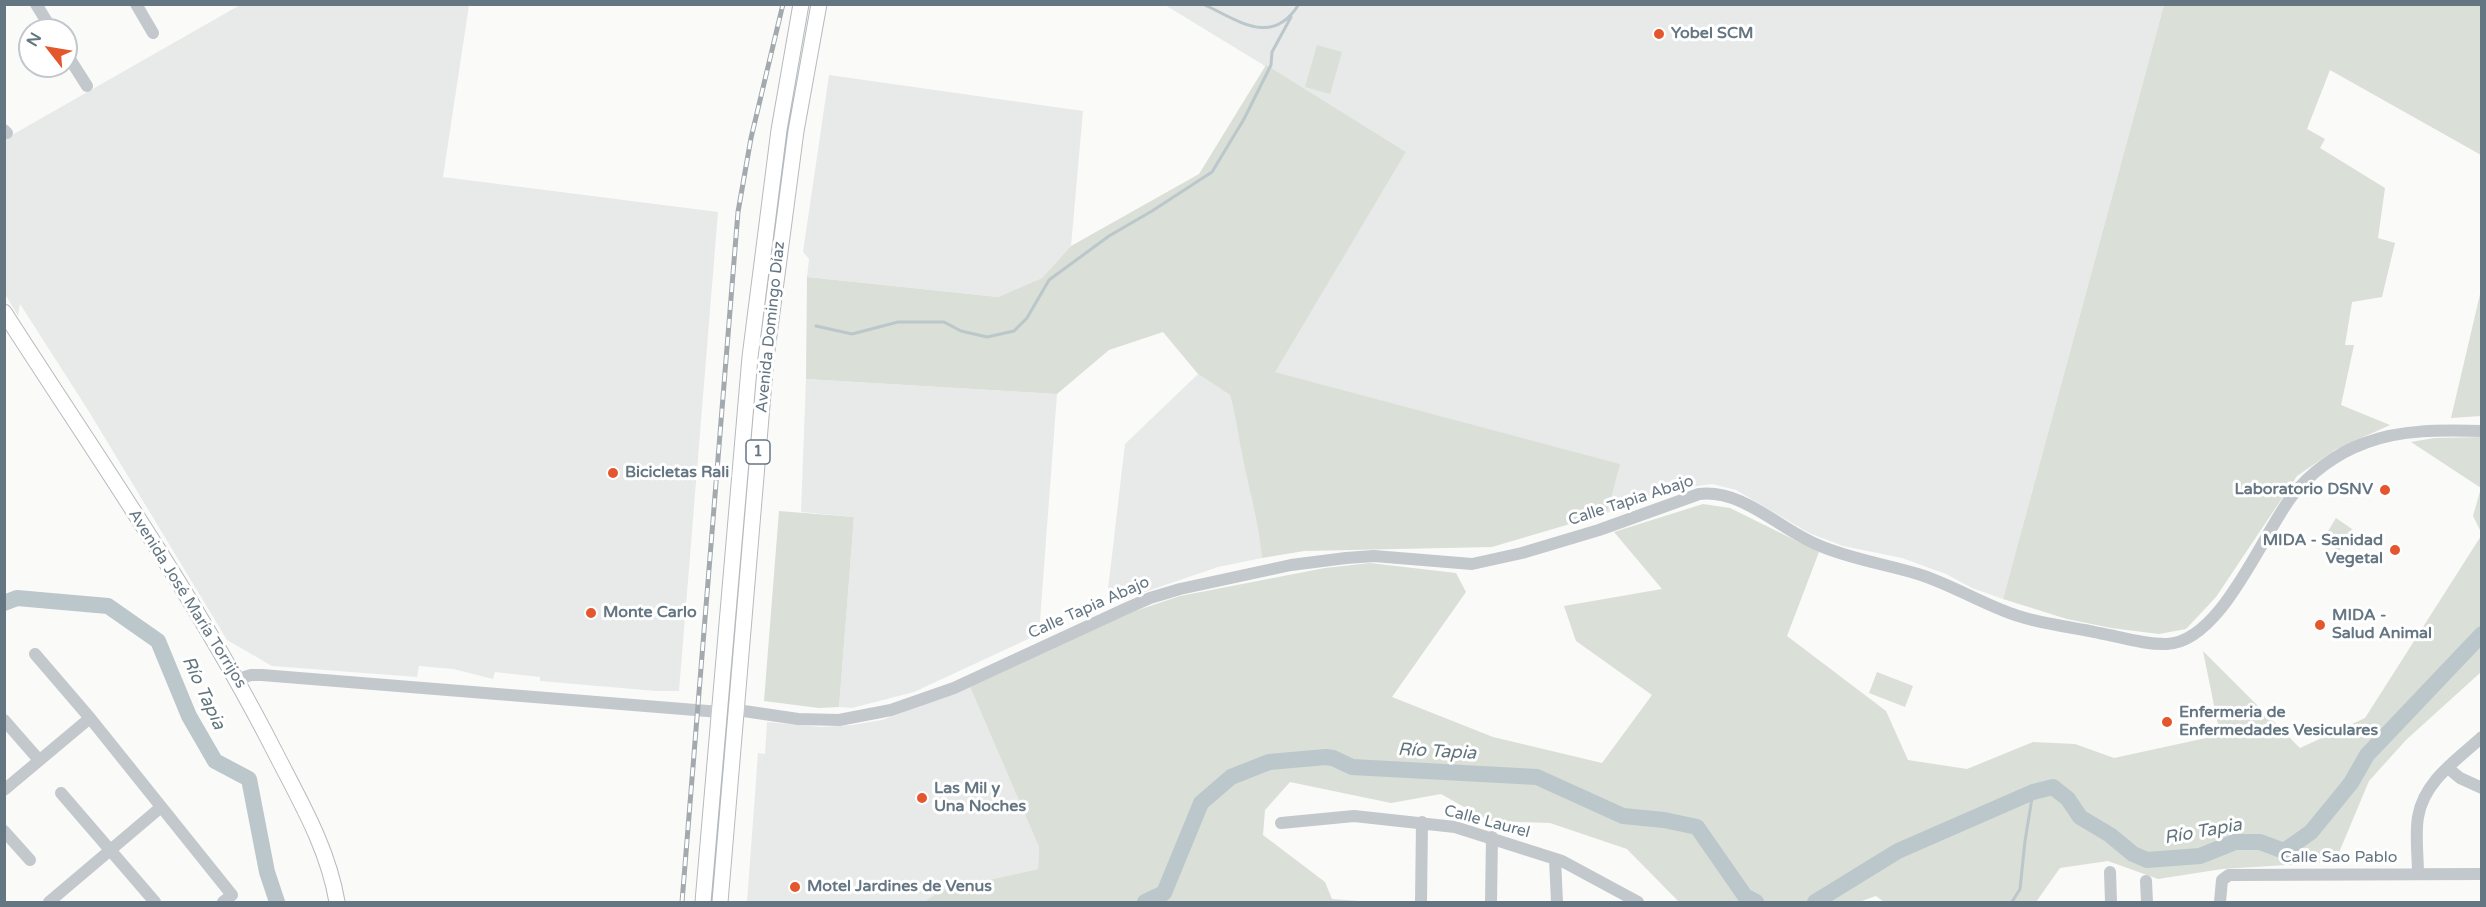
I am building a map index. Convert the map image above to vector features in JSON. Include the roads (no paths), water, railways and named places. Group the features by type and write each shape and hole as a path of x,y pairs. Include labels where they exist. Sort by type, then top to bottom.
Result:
{"main road":[{"name":"Avenida Domingo Díaz","path":"703,903 750,357 779,129 801,4"},
{"name":"Avenida Domingo Díaz","path":"720,903 766,358 796,131 819,4"},
{"name":"Avenida José María Torrijos","path":"4,312 238,679 314,828 326,856 337,903"}],"street":[{"path":"36,4 45,18"},
{"path":"136,4 153,33"},
{"path":"78,72 87,86"},
{"name":"Calle Tapia Abajo","path":"737,710 798,719 839,720 864,717 946,691 1150,598 1180,589 1291,565 1346,558 1374,556 1472,564 1522,553 1599,530 1699,494 1712,493 1750,506 1806,540 1827,549 1920,575 2005,611 2036,620 2152,644 2181,642 2196,634 2211,619 2237,585 2291,498 2306,480 2333,460 2364,443 2400,433 2481,431"},
{"path":"35,654 90,718 232,895 223,903"},
{"path":"238,679 251,675 262,675 720,712"},
{"path":"4,790 90,718"},
{"path":"4,720 39,760"},
{"path":"2418,874 2418,818 2423,801 2433,781 2481,737"},
{"path":"2448,768 2460,778 2481,788"},
{"path":"61,793 155,903"},
{"path":"57,900 160,808"},
{"name":"Calle Laurel","path":"1281,823 1354,816 1455,827 1555,859 1632,901"},
{"path":"1421,903 1422,822"},
{"path":"4,831 30,860"},
{"path":"1491,903 1492,837"},
{"path":"1555,859 1557,903"},
{"path":"2110,872 2111,903"},
{"name":"Calle Sao Pablo","path":"2220,903 2222,880 2229,875 2481,874"},
{"path":"2146,881 2147,903"}],"waterway":[{"path":"1203,4 1242,23 1266,28 1278,25 1289,17 1299,4"},
{"path":"816,326 852,334 898,322 944,322 961,331 987,337 1014,331 1027,318 1049,280 1109,236 1212,172 1244,119 1271,65 1272,52 1291,17"},
{"name":"Río Tapia","path":"4,603 17,598 108,606 158,641 189,716 215,761 249,779 267,872 277,902"},
{"name":"Río Tapia","path":"1815,902 1898,851 2033,792 2053,787 2068,799 2080,817 2110,835 2133,854 2147,860 2200,856 2235,842 2260,842 2284,851 2311,832 2351,783 2367,755 2482,634"},
{"name":"Río Tapia","path":"1145,902 1164,893 1201,803 1231,777 1269,762 1326,757 1352,767 1537,777 1623,816 1664,820 1697,827 1745,896 1756,902"},
{"path":"2012,902 2020,889 2033,792"}],"railway":[{"path":"682,902 738,212 751,138 783,4"}],"place":[{"name":"Yobel SCM","path":"1659,34"},
{"name":"Bicicletas Rali","path":"613,473"},
{"name":"Laboratorio DSNV","path":"2385,490"},
{"name":"MIDA - Sanidad Vegetal","path":"2395,550"},
{"name":"Monte Carlo","path":"591,613"},
{"name":"MIDA - Salud Animal","path":"2320,625"},
{"name":"Enfermeria de Enfermedades Vesiculares","path":"2167,722"},
{"name":"Las Mil y Una Noches","path":"922,798"},
{"name":"Motel Jardines de Venus","path":"795,887"}]}
